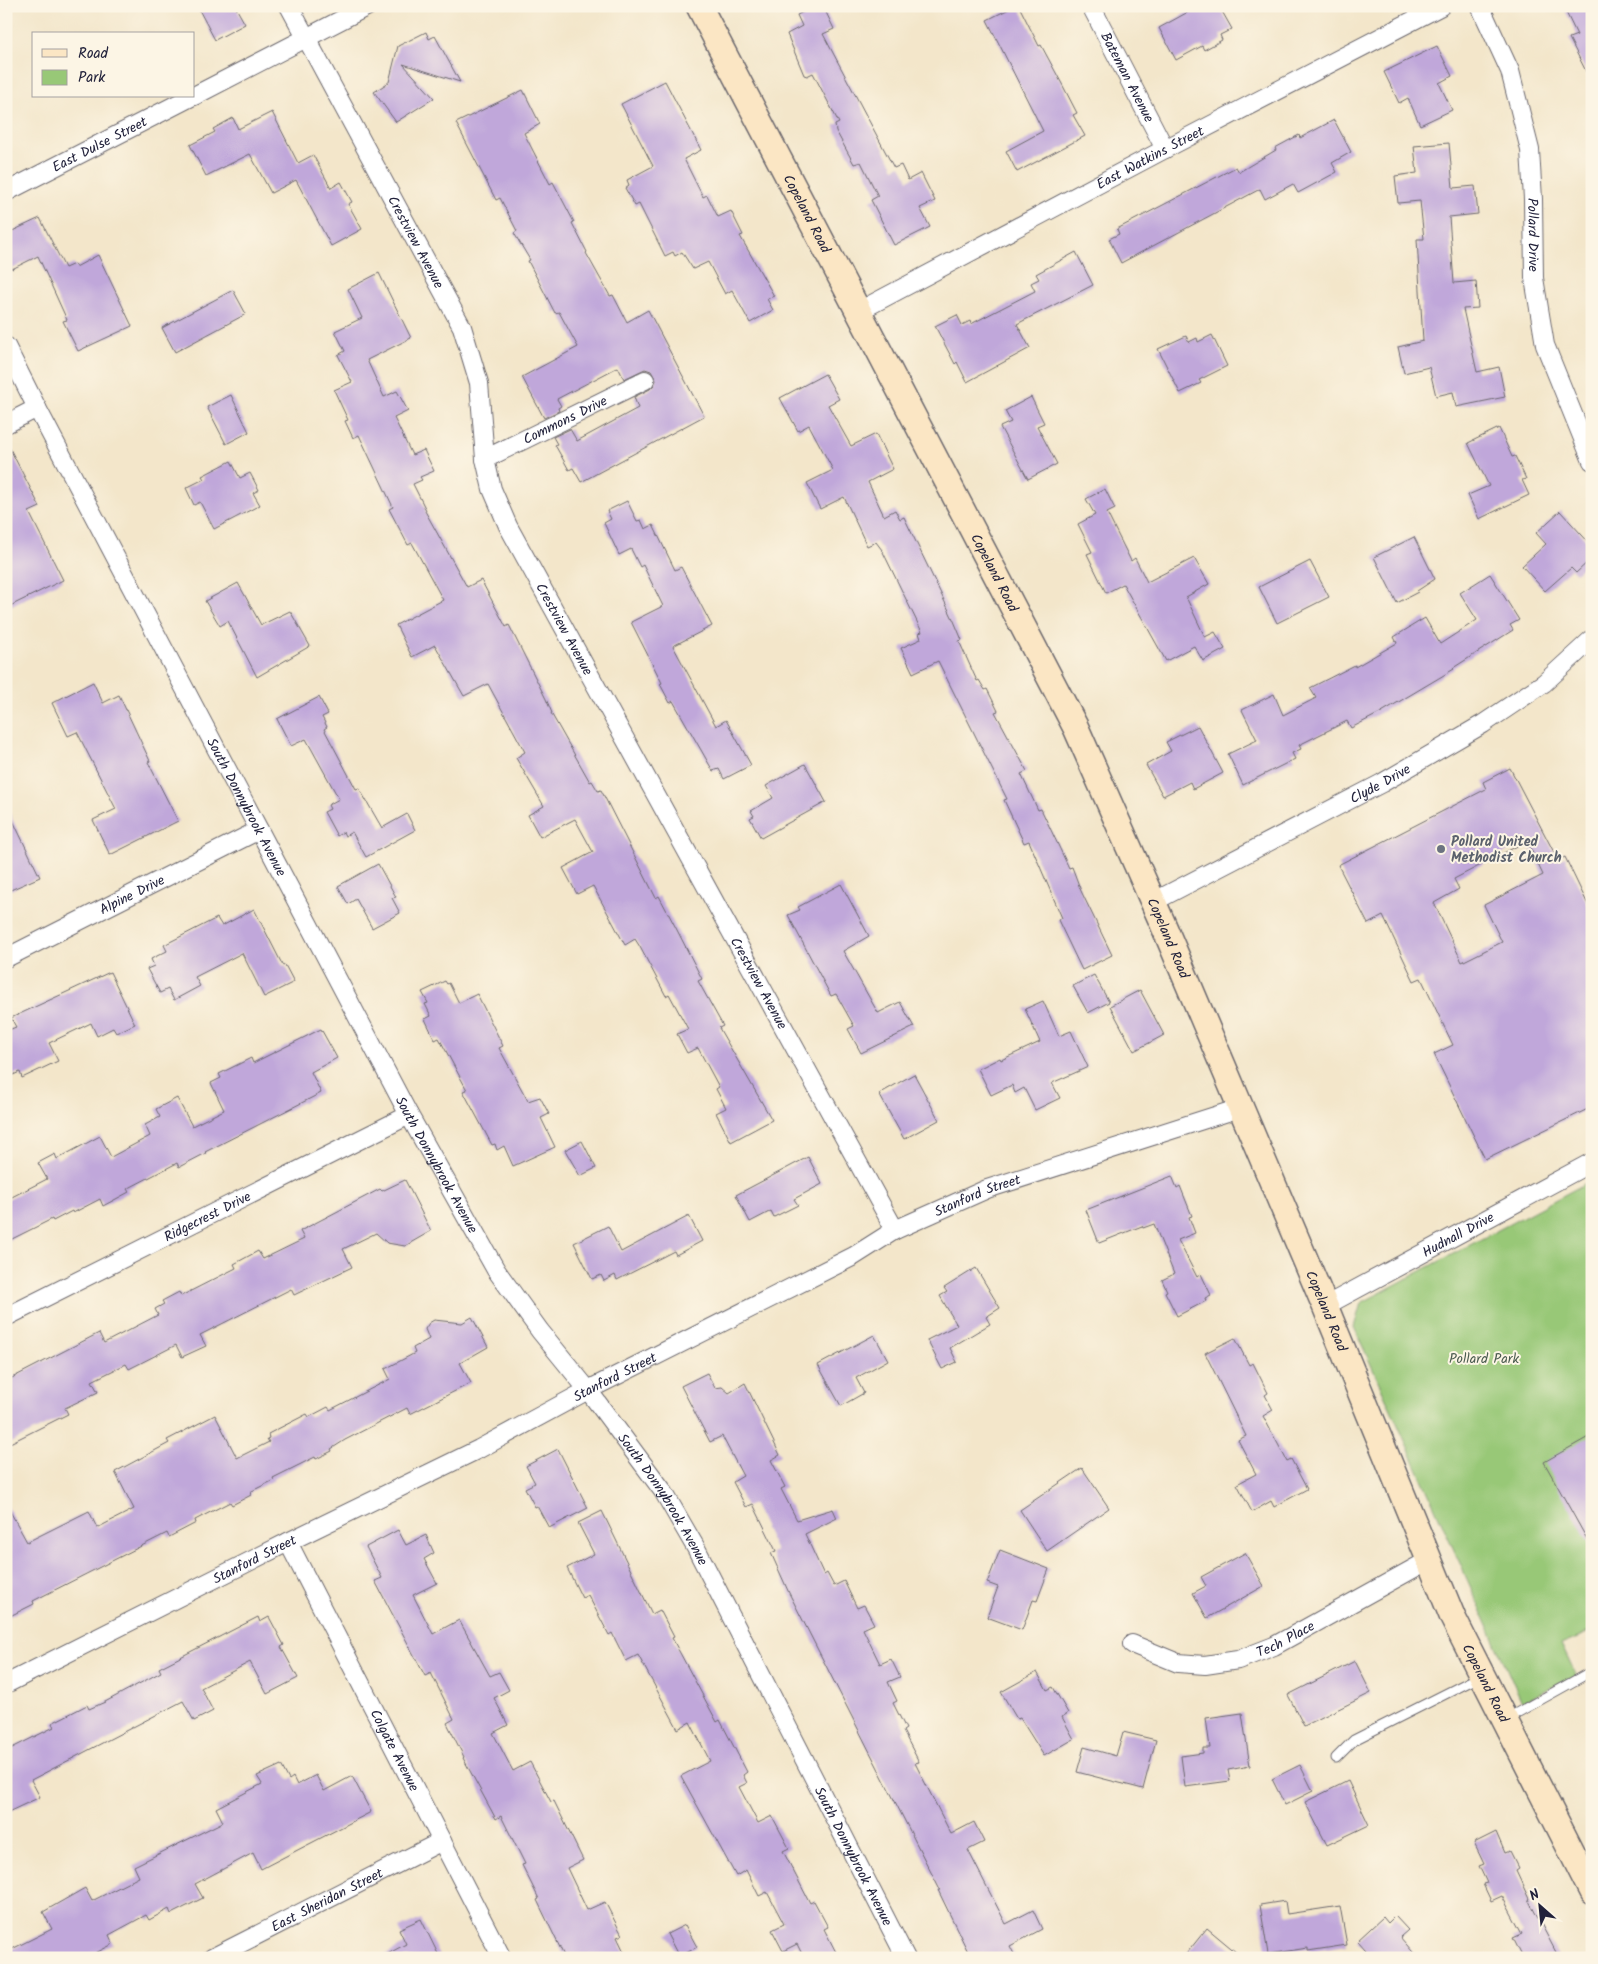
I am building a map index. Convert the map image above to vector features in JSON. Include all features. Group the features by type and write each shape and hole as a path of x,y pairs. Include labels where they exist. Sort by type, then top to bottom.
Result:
{"street":[{"name":"Crestview Avenue","path":"289,6 462,327 479,383 485,459 492,489 508,526 895,1230"},
{"name":"East Dulse Street","path":"195,95 368,6"},
{"name":"Copeland Road","path":"699,6 1076,728 1153,902 1325,1306 1454,1618 1481,1676 1592,1892"},
{"name":"Bateman Avenue","path":"1091,6 1165,149"},
{"name":"East Watkins Street","path":"859,311 1441,6"},
{"name":"Pollard Drive","path":"1480,6 1510,71 1530,150 1534,278 1545,345 1592,461"},
{"name":"East Dulse Street","path":"6,192 190,98"},
{"name":"South Donnybrook Avenue","path":"6,346 409,1115 496,1270 540,1331 588,1390 663,1491 696,1548 906,1958"},
{"name":"Commons Drive","path":"485,459 645,380"},
{"path":"6,424 38,408"},
{"name":"Clyde Drive","path":"1153,902 1382,783 1483,724 1544,683 1592,640"},
{"name":"Alpine Drive","path":"6,958 259,830"},
{"name":"Stanford Street","path":"6,1684 288,1542 479,1449 588,1390 854,1256 895,1230 987,1188 1240,1108"},
{"name":"Ridgecrest Drive","path":"6,1317 409,1115"},
{"name":"Hudnall Drive","path":"1325,1306 1592,1162"},
{"name":"Colgate Avenue","path":"288,1542 502,1958"},
{"name":"Tech Place","path":"1132,1644 1178,1663 1205,1665 1238,1660 1274,1646 1429,1560"},
{"name":"East Sheridan Street","path":"212,1958 442,1841"}],"lane":[{"path":"1504,1720 1592,1672"},
{"path":"1336,1758 1354,1740 1481,1676"}],"green space":[{"name":"Pollard Park","path":"1592,1180 1592,1631 1561,1644 1576,1676 1522,1702 1354,1327 1361,1303"}],"building":[{"path":"197,6 235,6 245,24 215,40"},
{"path":"815,6 823,6 834,29 823,34 894,168 901,165 908,180 921,173 935,201 920,208 930,227 894,245 871,200 878,196 861,162 854,164 836,131 835,125 839,123 813,73 807,76 804,75 787,34 802,26 797,15"},
{"path":"1015,6 1019,6 1039,46 1041,45 1062,84 1077,113 1073,115 1085,136 1017,172 1006,151 1043,131 987,20"},
{"path":"1199,6 1219,6 1232,29 1220,35 1222,40 1204,50 1202,46 1176,60 1159,28"},
{"path":"1563,6 1592,6 1592,83 1569,38 1577,35"},
{"path":"426,32 429,39 435,36 460,82 403,64 434,98 396,122 374,92 389,82 398,46"},
{"path":"1437,46 1452,76 1439,83 1452,110 1420,125 1408,98 1399,103 1384,72"},
{"path":"665,81 701,150 684,159 703,197 707,195 718,217 731,211 743,235 740,236 774,296 767,299 773,310 750,323 732,290 725,294 708,262 693,269 682,252 675,256 673,252 665,256 639,204 635,206 625,188 629,185 627,180 653,166 621,104"},
{"path":"523,90 540,124 524,133 550,184 553,182 574,222 572,223 586,253 610,296 613,295 627,322 648,310 704,416 581,482 573,468 569,470 555,445 557,444 553,437 570,429 577,441 638,408 634,397 650,389 656,380 651,371 645,369 624,379 618,367 557,399 561,406 558,408 559,411 544,418 522,377 578,347 559,312 555,313 528,261 530,260 514,233 517,231 500,198 496,200 456,123"},
{"path":"272,112 298,163 313,155 331,188 341,182 352,202 348,204 362,229 331,246 296,180 271,193 250,154 206,176 190,145 215,132 213,129 233,118 238,129"},
{"path":"1334,120 1351,152 1332,163 1337,172 1298,193 1293,184 1265,199 1260,189 1121,263 1109,239 1119,234 1117,229 1236,167 1239,172 1276,150 1275,148 1299,135 1300,138"},
{"path":"1449,143 1453,188 1475,186 1478,214 1449,217 1454,283 1476,281 1478,308 1463,309 1477,372 1499,367 1505,397 1456,407 1453,392 1436,396 1429,367 1404,373 1398,347 1423,341 1417,239 1424,239 1420,201 1398,203 1395,176 1417,173 1414,146"},
{"path":"40,218 65,268 74,264 76,267 98,255 132,326 78,351 63,321 67,320 38,256 12,269 6,256 6,234"},
{"path":"1076,252 1093,285 1017,324 1030,348 967,382 935,326 957,315 962,325 970,321 971,324 1035,291 1031,283 1039,279 1036,274"},
{"path":"379,273 411,338 367,360 384,397 397,391 408,411 394,418 412,455 424,450 434,471 420,477 422,480 413,484 425,511 467,587 481,580 506,627 509,625 546,699 551,713 590,782 592,781 598,791 601,790 656,898 659,896 702,979 698,981 723,1026 719,1028 772,1120 731,1142 716,1113 726,1108 716,1089 719,1087 698,1048 687,1053 677,1034 688,1029 669,994 666,996 635,939 625,945 593,886 577,894 563,868 593,852 575,819 540,837 528,815 544,806 516,758 525,752 488,684 464,696 435,645 412,657 396,625 443,600 412,543 408,545 389,509 393,507 359,435 353,438 345,421 348,420 334,390 352,382 338,355 345,351 335,331 362,318 348,289"},
{"path":"233,290 246,314 175,352 162,328"},
{"path":"1212,335 1227,366 1199,380 1201,383 1180,393 1158,349 1186,336 1189,342 1197,338 1198,342"},
{"path":"825,374 839,399 828,405 851,446 876,434 893,469 868,482 884,516 895,510 900,519 904,517 954,621 962,640 959,641 977,681 979,680 985,690 987,689 998,711 995,712 1027,771 1021,774 1038,810 1041,809 1069,868 1072,867 1081,891 1112,955 1082,970 1058,920 1062,918 1029,841 1024,843 1004,800 1007,799 938,661 913,673 901,648 921,639 919,633 922,632 882,550 876,542 867,546 844,497 820,509 807,483 833,470 809,425 798,431 780,398"},
{"path":"231,395 249,432 226,444 207,407"},
{"path":"1031,397 1044,423 1037,426 1057,464 1028,479 1000,427 1011,422 1005,411"},
{"path":"1499,428 1512,457 1515,456 1526,479 1522,480 1529,495 1479,519 1468,495 1489,486 1468,443"},
{"path":"6,441 40,507 29,512 63,580 6,608"},
{"path":"231,461 240,478 250,473 259,490 253,493 260,505 214,529 200,502 194,505 186,488 204,479 202,476"},
{"path":"1105,489 1115,509 1107,513 1131,561 1135,558 1147,582 1194,558 1209,584 1186,597 1205,637 1215,632 1225,649 1203,661 1194,646 1166,661 1123,584 1106,593 1087,554 1092,552 1078,524 1095,515 1086,499"},
{"path":"627,501 637,521 641,520 645,529 653,525 675,570 681,567 712,626 673,646 716,726 726,720 751,765 724,779 719,769 713,771 673,701 670,703 631,622 663,606 643,565 640,567 631,549 619,555 604,523 611,519 607,511"},
{"path":"1560,511 1592,546 1592,558 1576,573 1571,568 1545,591 1522,566 1546,544 1536,533"},
{"path":"1414,537 1435,579 1418,592 1397,603 1374,557"},
{"path":"1310,561 1329,597 1277,623 1259,587"},
{"path":"1490,574 1519,620 1510,625 1513,630 1454,669 1380,713 1351,728 1347,721 1299,745 1301,749 1292,753 1295,759 1243,785 1228,754 1257,740 1242,710 1274,694 1283,715 1316,698 1310,688 1355,665 1355,667 1397,643 1394,637 1425,618 1440,644 1477,620 1460,593"},
{"path":"238,583 261,625 290,611 310,646 257,677 228,621 220,626 205,601"},
{"path":"93,682 103,703 119,695 150,761 148,762 178,821 110,855 93,820 116,809 77,732 68,736 52,703"},
{"path":"319,697 328,714 322,717 327,727 324,729 356,789 359,788 382,828 407,814 415,830 366,857 352,832 345,836 343,832 337,836 324,812 330,809 328,805 339,799 306,739 291,746 277,719"},
{"path":"1198,726 1223,773 1193,789 1190,782 1163,796 1146,765 1171,751 1166,742"},
{"path":"805,764 826,802 761,838 750,818 754,816 751,811 773,798 766,786"},
{"path":"1510,768 1558,860 1565,857 1592,913 1592,1107 1485,1159 1434,1054 1453,1045 1421,978 1414,981 1383,916 1368,924 1338,865 1486,789 1483,782","holes":["1527,841 1543,875 1484,905 1502,942 1462,962 1434,903 1459,889 1454,879"]},
{"path":"6,806 40,877 6,892"},
{"path":"378,864 396,897 392,898 400,913 372,928 356,899 348,904 338,886"},
{"path":"841,884 869,936 843,951 878,1013 900,1002 914,1027 861,1053 848,1029 854,1026 836,994 831,996 788,915 800,910 798,907"},
{"path":"254,909 283,966 285,965 294,982 264,997 242,953 195,977 200,986 174,1000 168,989 160,993 147,969 154,966 151,959 167,951 164,945 217,918 222,926"},
{"path":"110,972 135,1024 116,1033 113,1028 97,1036 91,1023 49,1043 58,1061 22,1078 20,1072 6,1078 6,1031 16,1027 11,1018"},
{"path":"1094,975 1109,1002 1088,1013 1073,986"},
{"path":"445,981 447,984 449,983 459,1003 477,994 503,1046 499,1048 528,1101 540,1097 549,1114 541,1118 555,1147 513,1166 504,1146 497,1150 495,1144 492,1145 463,1091 467,1090 439,1038 435,1040 425,1019 431,1016 425,1004 428,1003 422,992"},
{"path":"1140,990 1164,1035 1134,1051 1110,1006"},
{"path":"1043,1001 1059,1036 1071,1031 1088,1067 1052,1083 1060,1098 1035,1110 1024,1088 1015,1093 1012,1085 991,1095 978,1069 1040,1042 1025,1009"},
{"path":"321,1029 337,1058 311,1072 321,1093 179,1167 177,1163 127,1189 129,1192 103,1206 100,1199 73,1213 72,1211 53,1221 52,1219 6,1242 6,1200 47,1179 38,1163 55,1154 57,1159 100,1136 111,1157 150,1136 145,1125 160,1117 156,1109 177,1098 192,1126 224,1110 211,1083 221,1078 219,1074 251,1058 253,1063"},
{"path":"914,1074 939,1120 904,1139 879,1094"},
{"path":"582,1141 596,1168 580,1176 565,1150"},
{"path":"808,1157 822,1184 794,1199 798,1205 774,1217 771,1211 750,1222 736,1195"},
{"path":"1172,1176 1177,1188 1180,1186 1192,1216 1189,1217 1195,1233 1178,1240 1197,1277 1201,1274 1211,1295 1205,1298 1206,1301 1177,1316 1165,1292 1167,1291 1162,1280 1174,1274 1154,1224 1143,1228 1142,1226 1099,1243 1086,1210"},
{"path":"405,1180 431,1231 405,1246 387,1243 376,1233 343,1249 352,1267 294,1295 291,1289 200,1335 206,1346 182,1357 176,1345 129,1369 126,1364 92,1381 98,1392 65,1408 68,1414 6,1445 6,1381 99,1333 104,1343 158,1315 155,1309 164,1304 162,1301 179,1292 181,1296 236,1268 234,1264 258,1251 263,1259 304,1239 300,1231 380,1189 382,1191"},
{"path":"689,1216 702,1241 676,1255 674,1251 617,1280 615,1275 604,1281 601,1275 592,1279 574,1243 608,1226 621,1252"},
{"path":"976,1268 1000,1308 986,1317 990,1324 950,1348 957,1362 942,1369 927,1340 957,1325 940,1296 947,1292 944,1288"},
{"path":"472,1317 488,1347 460,1363 471,1383 410,1414 407,1408 345,1440 331,1449 332,1451 316,1459 315,1457 273,1478 274,1480 250,1492 251,1495 232,1505 230,1502 195,1520 196,1523 169,1537 167,1533 33,1601 34,1604 6,1618 6,1504 27,1542 89,1511 97,1528 134,1509 115,1472 169,1443 167,1440 215,1415 237,1458 269,1442 267,1439 269,1438 268,1434 307,1414 309,1417 328,1407 330,1410 390,1379 385,1369 415,1353 413,1348 429,1339 425,1329 434,1320 462,1323"},
{"path":"874,1335 888,1360 856,1378 864,1393 841,1406 818,1365"},
{"path":"1235,1338 1249,1365 1253,1363 1268,1393 1265,1395 1273,1410 1263,1416 1287,1461 1291,1459 1307,1489 1274,1507 1271,1501 1252,1512 1237,1484 1256,1474 1238,1440 1246,1436 1205,1353"},
{"path":"707,1373 715,1388 722,1387 729,1393 745,1383 780,1455 771,1460 785,1487 781,1489 797,1520 833,1509 837,1518 805,1534 824,1575 827,1573 834,1586 844,1581 857,1608 864,1605 874,1624 863,1629 880,1664 891,1659 900,1677 888,1682 897,1701 893,1703 906,1729 903,1731 919,1762 915,1763 951,1834 974,1822 984,1842 968,1850 1006,1924 1033,1910 1042,1929 1010,1946 1016,1958 971,1958 938,1890 940,1890 789,1593 771,1553 776,1551 753,1504 746,1507 733,1482 743,1476 722,1436 710,1442 681,1386"},
{"path":"1592,1435 1592,1548 1544,1462"},
{"path":"558,1449 588,1508 549,1528 525,1488 535,1483 526,1466"},
{"path":"1082,1468 1109,1508 1047,1551 1020,1510"},
{"path":"602,1511 652,1614 660,1610 674,1637 672,1638 717,1722 720,1720 747,1772 743,1775 747,1783 739,1787 758,1823 772,1816 789,1848 783,1851 810,1903 814,1901 828,1927 824,1929 839,1958 804,1958 797,1944 783,1951 772,1930 784,1924 767,1892 759,1896 746,1870 736,1876 681,1776 710,1761 690,1722 678,1729 638,1655 626,1661 612,1633 609,1635 588,1595 582,1598 567,1568 594,1554 578,1523"},
{"path":"398,1530 406,1545 426,1535 434,1553 424,1559 437,1583 413,1595 433,1634 459,1620 490,1676 499,1672 509,1690 494,1698 508,1725 493,1733 513,1771 530,1762 551,1802 554,1801 583,1860 567,1868 587,1910 605,1902 622,1935 617,1937 627,1958 565,1958 522,1865 525,1864 501,1816 496,1819 463,1758 447,1723 454,1719 431,1673 425,1676 375,1581 382,1578 366,1547"},
{"path":"1000,1550 1049,1569 1037,1601 1033,1600 1022,1630 987,1617 998,1587 987,1583"},
{"path":"1245,1553 1264,1586 1207,1618 1193,1593 1206,1586 1201,1577"},
{"path":"258,1617 260,1622 269,1617 284,1645 281,1647 298,1678 267,1694 250,1662 201,1688 213,1711 194,1721 183,1701 31,1780 40,1797 6,1813 6,1751 54,1727 52,1723 87,1705 89,1709 105,1702 161,1672 159,1668"},
{"path":"1355,1661 1371,1693 1304,1726 1288,1695"},
{"path":"1037,1672 1047,1690 1053,1687 1068,1713 1062,1717 1074,1739 1044,1756 1020,1718 1017,1719 1001,1692"},
{"path":"1242,1713 1250,1766 1228,1770 1230,1781 1185,1787 1181,1756 1203,1753 1203,1748 1210,1748 1206,1718"},
{"path":"1123,1732 1156,1740 1143,1789 1077,1772 1084,1747 1116,1756"},
{"path":"281,1765 289,1780 293,1777 297,1785 316,1775 324,1791 352,1776 371,1812 261,1869 253,1853 195,1884 203,1898 171,1914 169,1909 149,1920 146,1915 109,1935 113,1944 86,1958 6,1958 6,1952 52,1929 43,1912 85,1888 92,1901 139,1877 134,1866 223,1822 216,1808 262,1784 257,1776"},
{"path":"1300,1765 1313,1791 1285,1805 1272,1779"},
{"path":"1348,1781 1369,1825 1327,1845 1305,1802"},
{"path":"1496,1832 1505,1853 1510,1851 1519,1869 1516,1871 1528,1899 1559,1958 1523,1958 1513,1938 1522,1934 1502,1896 1491,1901 1483,1884 1487,1883 1479,1866 1484,1864 1474,1843"},
{"path":"1285,1901 1287,1914 1340,1906 1347,1945 1308,1951 1308,1948 1268,1954 1260,1905"},
{"path":"1395,1916 1408,1930 1400,1937 1418,1958 1372,1958 1357,1941 1383,1917 1388,1923"},
{"path":"421,1919 440,1958 380,1958 406,1944 399,1929"},
{"path":"685,1925 697,1947 679,1957 667,1934"},
{"path":"1207,1928 1243,1958 1183,1958"}],"place":[{"name":"Pollard United Methodist Church","path":"1441,849"}]}
